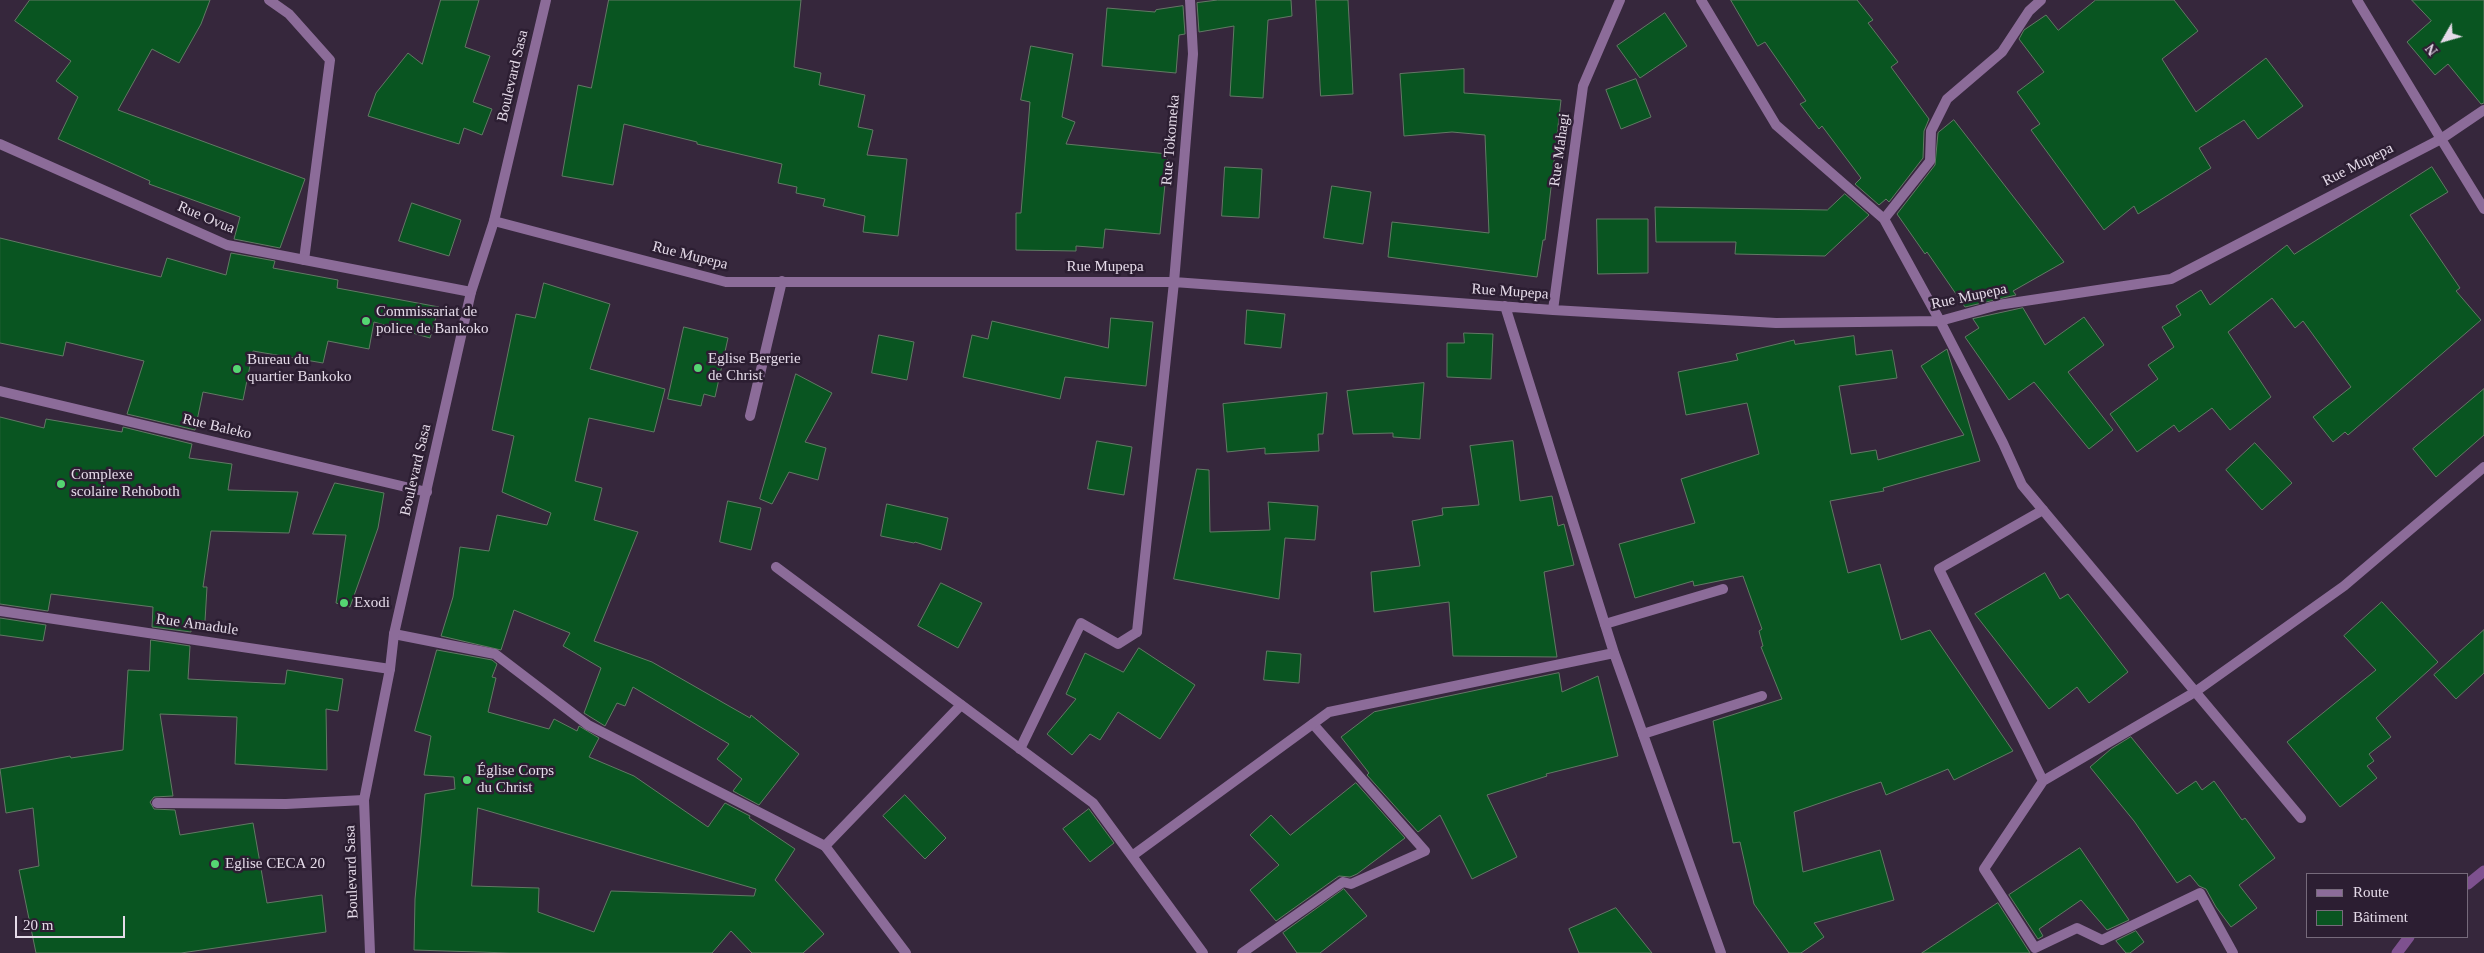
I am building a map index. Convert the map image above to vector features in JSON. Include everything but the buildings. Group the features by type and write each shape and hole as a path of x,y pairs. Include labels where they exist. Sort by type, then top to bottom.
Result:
{"street":[{"path":"269,0 289,14 330,60 304,260"},
{"name":"Boulevard Sasa","path":"370,953 364,800 390,669 394,634 471,292 494,221 546,0"},
{"name":"Rue Tokomeka","path":"1020,749 1080,623 1118,644 1137,632 1174,282 1193,54 1190,0"},
{"name":"Rue Mahagi","path":"1553,310 1584,86 1620,0"},
{"path":"1702,0 1776,125 1884,219 1940,321 2003,443 2022,485 2300,818"},
{"path":"1884,219 1930,161 1931,131 1947,99 2002,52 2029,11 2041,0"},
{"path":"2357,0 2484,209"},
{"name":"Rue Mupepa","path":"494,221 726,282 1174,282 1553,310 1776,323 1940,321 1998,305 2170,279 2441,140 2484,110"},
{"name":"Rue Ovua","path":"0,144 227,245 471,292"},
{"path":"750,416 782,281"},
{"path":"1505,306 1614,653 1721,953"},
{"name":"Rue Baleko","path":"0,391 427,492"},
{"path":"2233,953 2200,894 2102,940 2077,928 2035,948 1984,869 2043,781 2194,692 2344,586 2484,467"},
{"path":"2043,510 1939,569 2043,781"},
{"path":"776,567 1093,803 1203,953"},
{"path":"1605,624 1723,589"},
{"name":"Rue Amadule","path":"0,611 390,669"},
{"path":"394,634 495,654 588,725 825,846 906,953"},
{"path":"1132,856 1329,712 1614,653"},
{"path":"1643,734 1762,696"},
{"path":"825,846 961,705"},
{"path":"1242,953 1342,882 1351,884 1425,851 1313,724"},
{"path":"157,803 286,804 364,800"}],"waterway":[{"path":"2469,883 2484,871"},
{"path":"2397,953 2408,938"}],"place":[{"name":"Commissariat de police de Bankoko","path":"366,321"},
{"name":"Eglise Bergerie de Christ","path":"698,368"},
{"name":"Bureau du quartier Bankoko","path":"237,369"},
{"name":"Complexe scolaire Rehoboth","path":"61,484"},
{"name":"Exodi","path":"344,603"},
{"name":"Église Corps du Christ","path":"467,780"},
{"name":"Eglise CECA 20","path":"215,864"}]}
